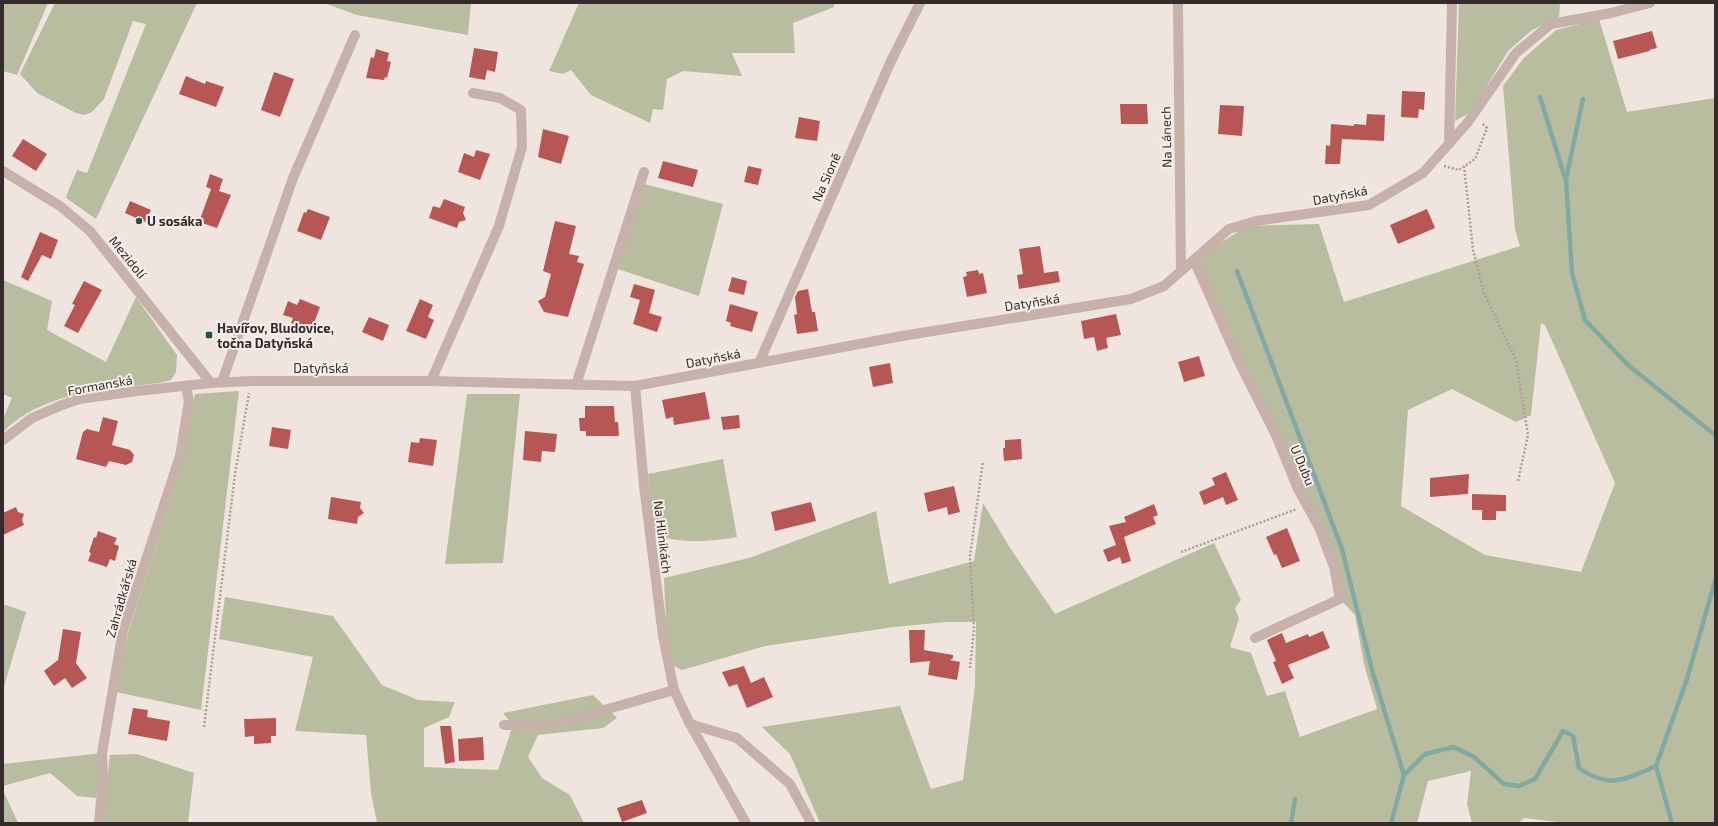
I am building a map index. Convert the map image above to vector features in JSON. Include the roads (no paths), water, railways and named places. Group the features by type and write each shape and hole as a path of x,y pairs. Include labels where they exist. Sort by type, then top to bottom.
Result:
{"street":[{"name":"Na Sioně","path":"759,363 891,61 920,3"},
{"name":"Na Lánech","path":"1178,3 1181,271"},
{"path":"1449,144 1452,3"},
{"name":"Datyňská","path":"211,383 251,381 431,381 635,386 902,336 1131,300 1164,286 1229,229 1256,221 1369,205 1423,173 1473,114 1516,53 1551,24 1611,14 1650,3"},
{"path":"222,382 293,178 355,35"},
{"path":"431,381 499,226 522,147 521,110 500,98 473,93"},
{"name":"Mezidolí","path":"3,171 60,206 90,231 211,383"},
{"path":"576,385 644,172"},
{"name":"U Dubu","path":"1194,260 1240,364 1276,435 1298,489 1320,527 1334,567 1340,599 1255,638"},
{"name":"Formanská","path":"3,440 32,418 79,399 211,383"},
{"name":"Zahrádkářská","path":"99,823 103,778 102,754 123,630 180,456 189,401 186,386"},
{"name":"Na Hlinikách","path":"635,386 646,507 663,636 674,690 690,724 746,823"},
{"path":"504,725 556,724 674,690"},
{"path":"690,724 737,738 790,784 811,823"}],"waterway":[{"path":"1540,97 1565,178"},
{"path":"1583,99 1566,179 1572,273 1585,320 1628,365 1715,435"},
{"path":"1237,271 1342,549 1372,670 1404,775"},
{"path":"1656,766 1687,679 1715,581"},
{"path":"1391,823 1404,775 1425,754 1454,747 1474,757 1504,784 1519,786 1535,779 1563,731 1573,736 1579,768 1600,779 1618,780 1656,766 1672,823"},
{"path":"1291,823 1295,799"}],"place":[{"name":"U sosáka","path":"139,221"},
{"name":"Havířov, Bludovice, točna Datyňská","path":"209,335"}]}
